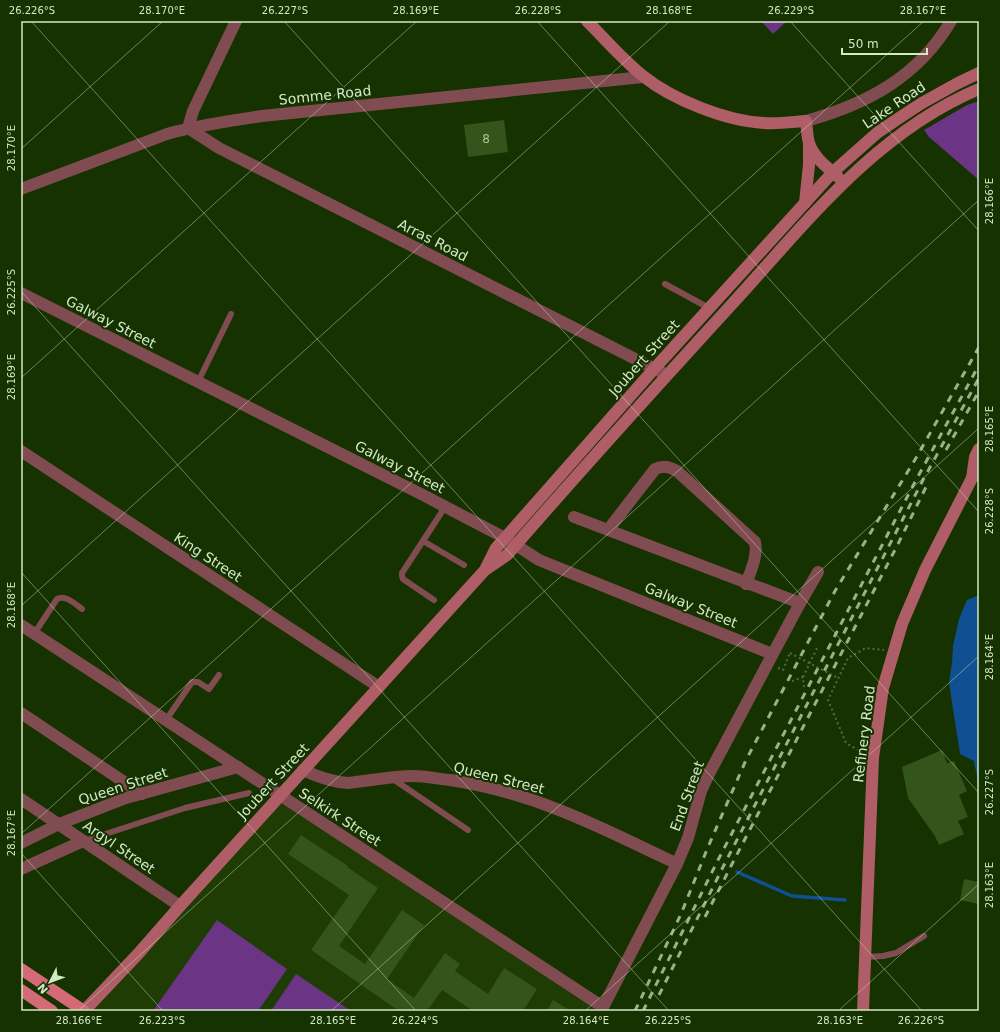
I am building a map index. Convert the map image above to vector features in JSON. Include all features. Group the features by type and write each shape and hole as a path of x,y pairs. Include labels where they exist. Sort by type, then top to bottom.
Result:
{"main road":[{"path":"587,21 643,77 691,104 719,114 763,123 806,121 809,143 809,165 805,203"},
{"name":"Lake Road","path":"833,172 877,134 899,118 952,86 979,73"},
{"name":"Lake Road","path":"843,182 894,139 929,115 979,89"},
{"path":"809,143 819,160 843,182"},
{"name":"Joubert Street","path":"485,570 496,548 654,369 833,172"},
{"name":"Joubert Street","path":"84,1011 138,954 279,795 485,570 507,555 666,375 843,182"},
{"name":"Refinery Road","path":"863,1011 873,758 884,688 902,624 924,570 975,474 975,457 979,450"},
{"path":"21,969 84,1011"},
{"path":"21,990 52,1011"}],"street":[{"path":"188,128 193,111 236,21"},
{"path":"806,121 852,106 873,96 894,82 924,56 939,40 951,21"},
{"name":"Somme Road","path":"21,189 167,134 188,128 262,116 643,77"},
{"name":"Arras Road","path":"188,128 219,148 666,375"},
{"name":"Galway Street","path":"21,293 445,507 505,538 540,560 772,654"},
{"name":"King Street","path":"21,451 379,687"},
{"path":"608,530 655,469 660,466 668,466 677,471 754,542 756,554 746,584"},
{"path":"574,518 746,584 800,603"},
{"name":"End Street","path":"602,1009 677,864 688,838 701,791 710,772 772,654 818,572"},
{"name":"Selkirk Street","path":"21,625 602,1009"},
{"path":"21,713 142,794"},
{"name":"Queen Street","path":"21,844 59,824 126,798 238,767"},
{"name":"Queen Street","path":"303,770 326,780 348,783 414,776 472,784 526,797 585,820 677,864"},
{"name":"Argyl Street","path":"21,799 180,906"},
{"path":"21,869 83,841"}],"lane":[{"path":"665,284 709,308"},
{"path":"198,382 232,314"},
{"path":"434,600 403,579 402,573 445,507"},
{"path":"423,541 464,565"},
{"path":"34,634 57,599 60,597 64,597 82,609"},
{"path":"166,720 192,682 198,682 210,689 219,675"},
{"path":"392,778 468,830"},
{"path":"83,841 185,808 249,793"},
{"path":"866,957 883,956 896,953 924,936"}],"path":[{"path":"804,687 803,677 818,646"},
{"path":"873,758 846,743 828,700 848,658 866,648 894,652"},
{"path":"783,670 790,653 838,678"},
{"path":"792,681 803,677"}],"shaded area":[{"path":"761,21 787,21 773,34"},
{"path":"979,101 979,180 929,137 924,130 967,105"},
{"path":"284,793 600,1011 87,1011"},
{"path":"217,920 287,969 258,1011 153,1011"},
{"path":"296,974 351,1011 271,1011"}],"water":[{"path":"979,595 979,786 974,761 960,754 949,683 953,646 959,619 967,600"}],"building":[{"path":"504,120 508,152 468,157 464,125"},
{"path":"942,750 947,763 954,761 967,791 959,795 968,817 958,821 964,834 939,845 935,836 908,798 902,767"},
{"path":"301,835 378,888 339,946 365,964 402,910 424,925 387,979 414,998 445,953 460,964 455,971 488,994 504,968 537,989 523,1011 473,1011 442,990 427,1011 399,1011 311,950 349,895 288,854"},
{"path":"964,879 979,882 979,904 960,900"},
{"path":"553,1000 571,1011 547,1011"}],"waterway":[{"path":"737,872 792,896 845,900"}],"railway":[{"path":"635,1011 681,914 746,760 835,591 916,458 979,347"},
{"path":"643,1011 718,860 916,480 979,365"},
{"path":"659,995 725,863 923,480 979,378"},
{"path":"946,450 979,391"},
{"path":"705,917 897,546 928,483"}]}
